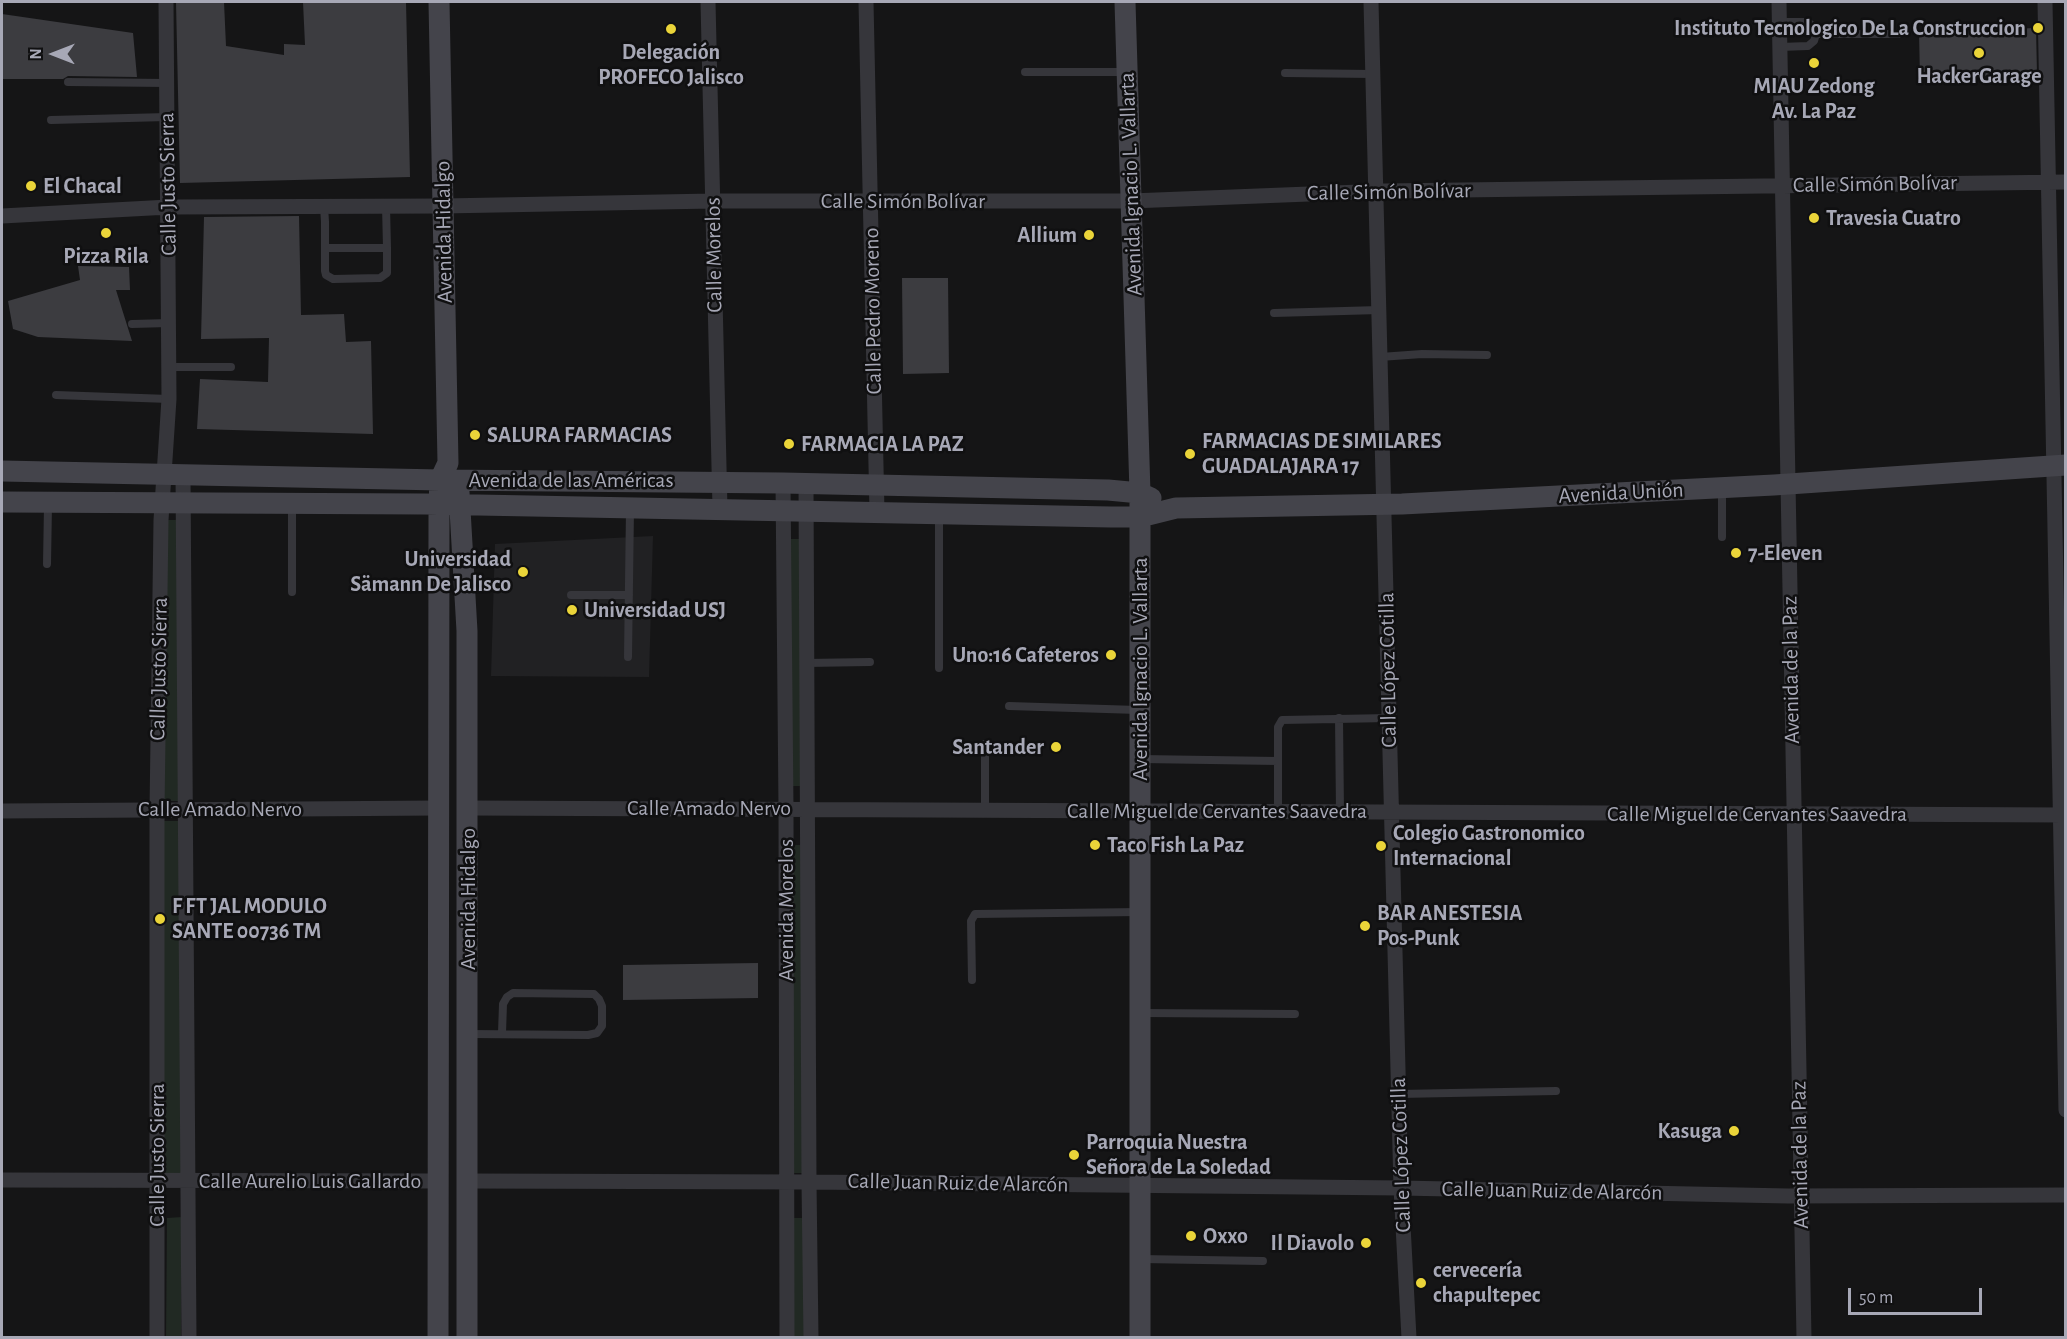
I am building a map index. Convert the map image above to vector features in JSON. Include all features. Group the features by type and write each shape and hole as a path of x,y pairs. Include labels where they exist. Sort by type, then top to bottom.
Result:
{"main road":[{"name":"Avenida Hidalgo","path":"438,2 449,474 460,506 467,631 467,1338"},
{"name":"Avenida Ignacio L. Vallarta","path":"1125,2 1140,493 1140,1338"},
{"name":"Avenida Unión","path":"1140,517 1176,508 1383,505 1788,484 2060,465"},
{"name":"Avenida de las Américas","path":"2,471 173,475 449,474 1108,490 1140,493"},
{"name":"Avenida Hidalgo","path":"438,1338 439,505 449,474"},
{"name":"Avenida Unión","path":"1140,493 1176,508"},
{"name":"Avenida de las Américas","path":"2,502 439,505 1140,517"}],"street":[{"name":"Calle Justo Sierra","path":"157,1338 157,810 173,475 168,436 166,2"},
{"name":"Calle Morelos","path":"708,2 720,509"},
{"name":"Calle Pedro Moreno","path":"866,2 877,512"},
{"name":"Calle López Cotilla","path":"1371,2 1401,1188 1409,1338"},
{"name":"Avenida de la Paz","path":"1779,2 1804,1338"},
{"path":"2045,2 2048,182 2060,465 2066,1110"},
{"name":"Calle Simón Bolívar","path":"2,216 168,207 443,206 713,201 1131,201 1376,192 2066,182"},
{"name":"Avenida Morelos","path":"783,483 787,1338"},
{"name":"Avenida Morelos","path":"806,483 811,1338"},
{"name":"Calle Justo Sierra","path":"172,503 186,809 189,1338"},
{"name":"Calle Amado Nervo","path":"2,811 439,807"},
{"name":"Calle Amado Nervo","path":"468,807 807,808"},
{"name":"Calle Miguel de Cervantes Saavedra","path":"807,808 2063,815"},
{"name":"Calle Aurelio Luis Gallardo","path":"2,1180 438,1181"},
{"path":"467,1181 787,1182"},
{"name":"Calle Juan Ruiz de Alarcón","path":"787,1182 1401,1188 1801,1195 2066,1195"}],"lane":[{"path":"1779,22 1808,22 1814,27 1816,34 1814,41 1808,46 1780,47"},
{"path":"1816,34 1898,34"},
{"path":"1024,72 1127,72"},
{"path":"1285,73 1373,74"},
{"path":"68,82 167,83"},
{"path":"51,120 167,117"},
{"path":"324,206 325,272 329,278 333,279 384,276 388,270 386,206"},
{"path":"325,248 387,248"},
{"path":"1274,313 1379,310"},
{"path":"132,324 169,323"},
{"path":"1380,357 1422,354 1487,355"},
{"path":"169,367 231,367"},
{"path":"56,395 169,399"},
{"path":"1722,487 1722,537"},
{"path":"47,564 48,502"},
{"path":"292,504 292,592"},
{"path":"628,657 630,508"},
{"path":"939,513 939,668"},
{"path":"571,595 629,595"},
{"path":"806,663 870,662"},
{"path":"1009,706 1140,710"},
{"path":"1339,718 1340,812"},
{"path":"1278,811 1278,727 1282,720 1389,718"},
{"path":"985,744 985,809"},
{"path":"1140,759 1278,761"},
{"path":"972,980 971,921 975,914 1140,912"},
{"path":"467,1034 588,1035 597,1033 602,1026 600,999 594,994 585,993 513,993 503,1004 502,1033"},
{"path":"1140,1013 1295,1014"},
{"path":"1399,1094 1556,1091"},
{"path":"1140,1259 1263,1261"}],"shaded area":[{"path":"164,520 179,520 182,801 164,801"},
{"name":"Universidad USJ","path":"653,536 649,677 491,676 495,544"},
{"path":"790,539 802,539 802,786 791,786"},
{"path":"162,821 180,821 182,1174 160,1173"},
{"path":"791,845 801,845 803,1173 793,1173"},
{"path":"182,1217 181,1337 166,1338 167,1218"},
{"path":"793,1218 806,1218 807,1337 793,1337"}],"building":[{"path":"176,2 224,2 226,46 284,55 284,44 305,45 303,2 406,2 410,177 180,183"},
{"path":"2,14 133,33 137,77 68,76 63,79 2,79"},
{"name":"HackerGarage","path":"2036,28 2037,74 1920,78 1919,32"},
{"path":"299,216 301,315 344,314 346,342 371,341 373,434 197,429 200,379 268,382 269,338 201,339 204,217"},
{"path":"78,266 129,267 130,290 116,290 132,341 38,337 13,329 8,301 80,280"},
{"path":"902,278 948,278 949,373 903,374"},
{"path":"758,963 758,998 623,1000 623,965"}],"place":[{"name":"Instituto Tecnologico De La Construccion","path":"2038,28"},
{"name":"Delegación PROFECO Jalisco","path":"671,29"},
{"name":"HackerGarage","path":"1979,53"},
{"name":"MIAU Zedong Av. La Paz","path":"1814,63"},
{"name":"El Chacal","path":"31,186"},
{"name":"Travesia Cuatro","path":"1814,218"},
{"name":"Pizza Rila","path":"106,233"},
{"name":"Allium","path":"1089,235"},
{"name":"SALURA FARMACIAS","path":"475,435"},
{"name":"FARMACIA LA PAZ","path":"789,444"},
{"name":"FARMACIAS DE SIMILARES GUADALAJARA 17","path":"1190,454"},
{"name":"7-Eleven","path":"1736,553"},
{"name":"Universidad Sämann De Jalisco","path":"523,572"},
{"name":"Universidad USJ","path":"572,610"},
{"name":"Uno:16 Cafeteros","path":"1111,655"},
{"name":"Santander","path":"1056,747"},
{"name":"Taco Fish La Paz","path":"1095,845"},
{"name":"Colegio Gastronomico Internacional","path":"1381,846"},
{"name":"F FT JAL MODULO SANTE 00736 TM","path":"160,919"},
{"name":"BAR ANESTESIA Pos-Punk","path":"1365,926"},
{"name":"Kasuga","path":"1734,1131"},
{"name":"Parroquia Nuestra Señora de La Soledad","path":"1074,1155"},
{"name":"Oxxo","path":"1191,1236"},
{"name":"Il Diavolo","path":"1366,1243"},
{"name":"cervecería chapultepec","path":"1421,1283"}]}
